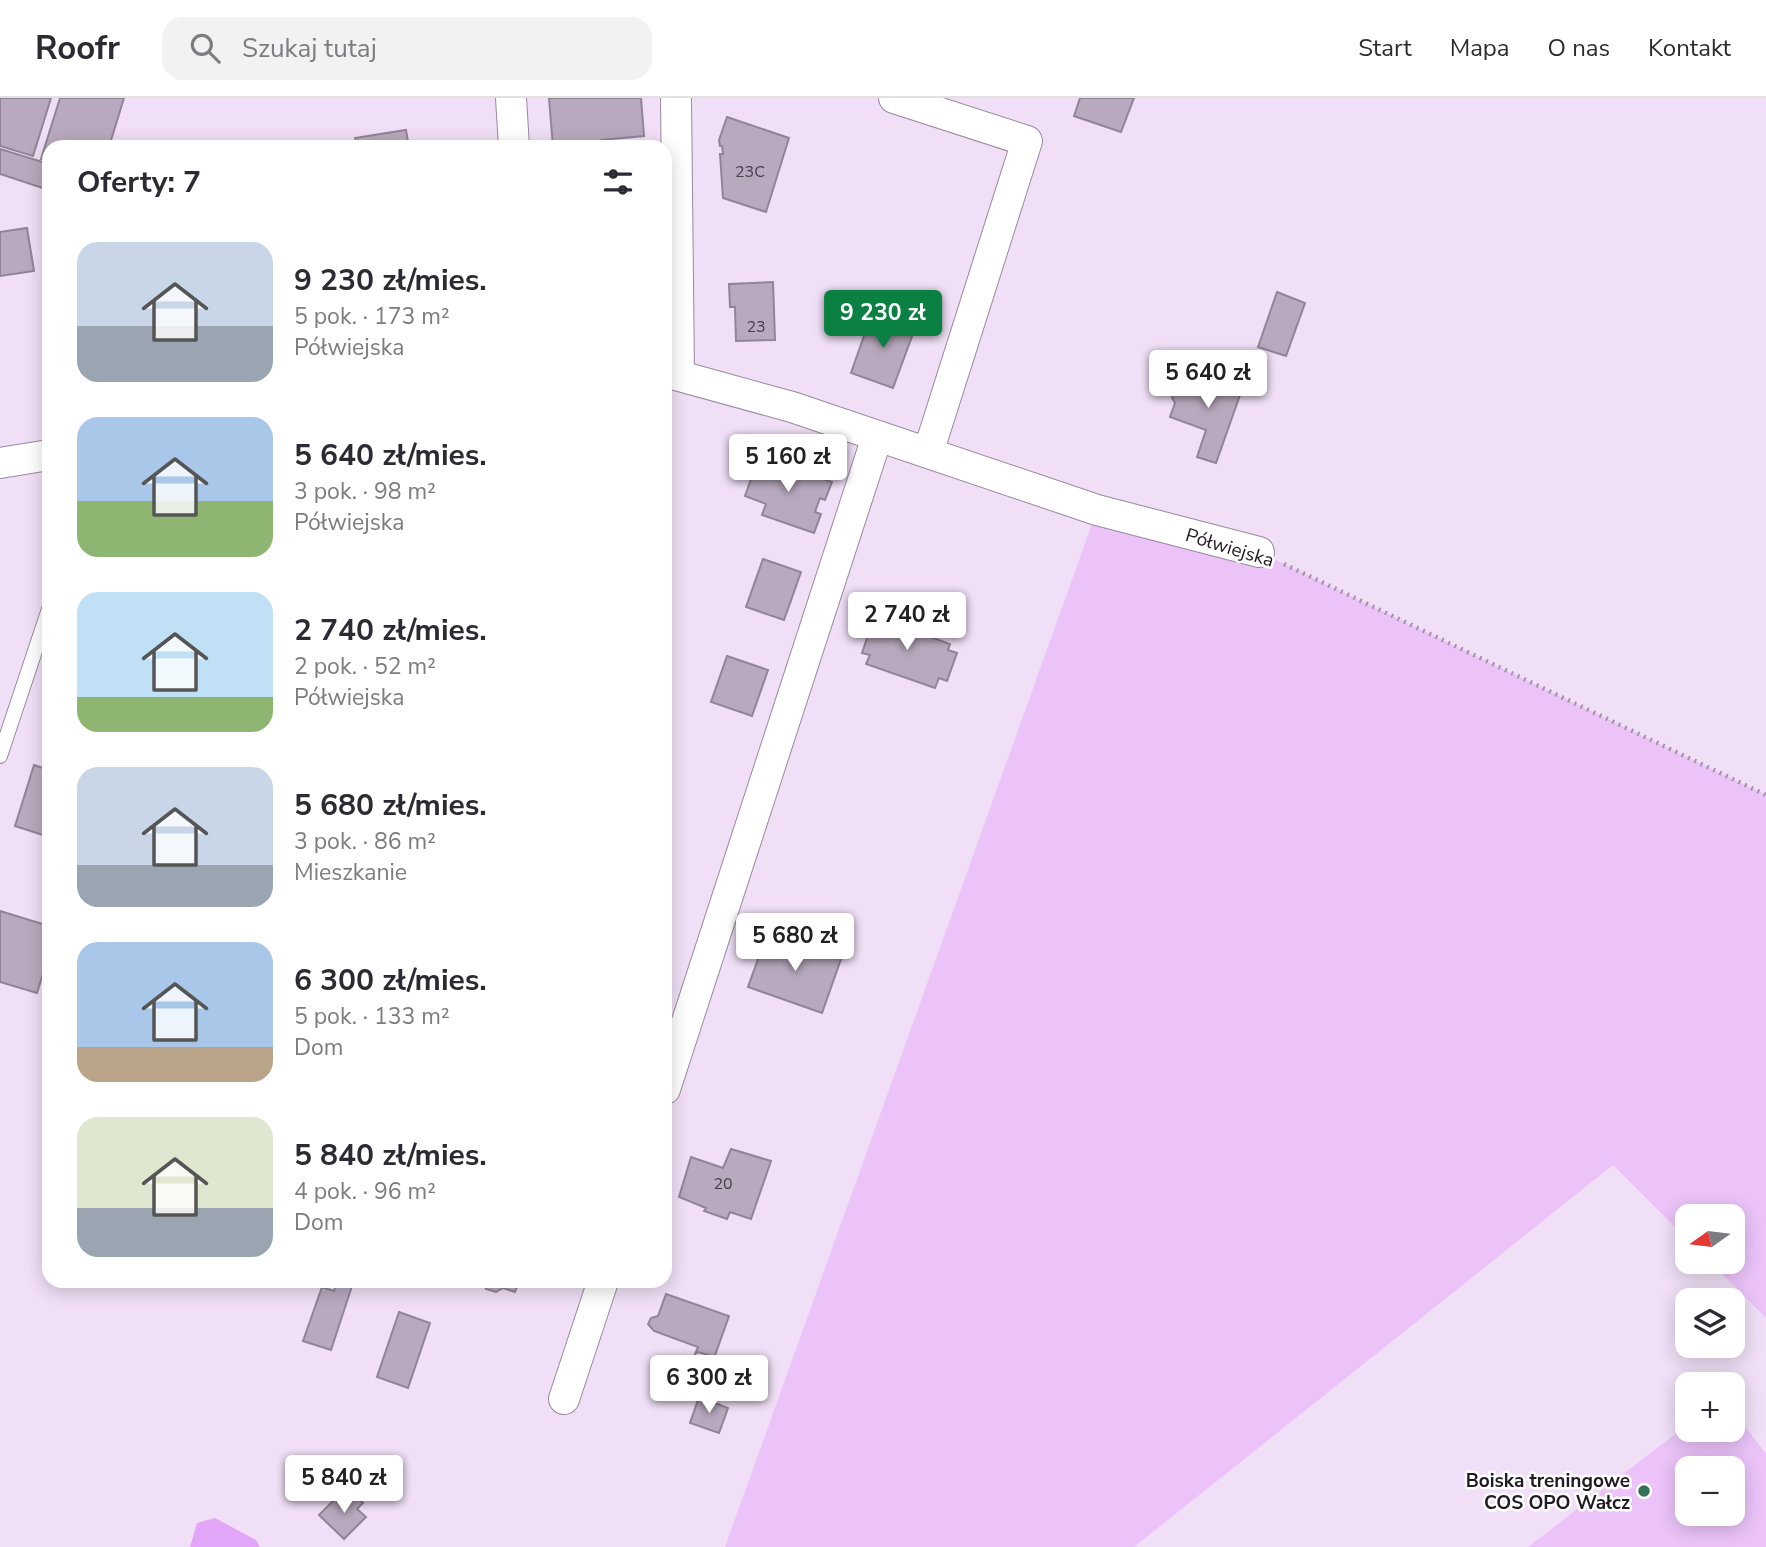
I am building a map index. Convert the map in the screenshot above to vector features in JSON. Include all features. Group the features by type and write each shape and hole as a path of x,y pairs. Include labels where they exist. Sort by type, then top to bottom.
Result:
{"street":[{"path":"511,98 514,140"},
{"path":"672,374 676,98"},
{"path":"894,98 1027,141 928,453"},
{"name":"Półwiejska","path":"672,374 792,407 1097,510 1259,552"},
{"path":"672,1067 877,437"},
{"path":"0,463 42,456"},
{"path":"564,1399 601,1288"}],"lane":[{"path":"0,756 42,630"}],"path":[{"name":"Półwiejska","path":"1259,552 1766,795"}],"shaded area":[{"path":"1097,510 1259,552 1766,795 1766,1318 1745,1297 1745,1288 1736,1288 1722,1274 1745,1274 1745,1204 1675,1204 1675,1227 1613,1165 1134,1547 725,1547"},
{"name":"Boiska treningowe COS OPO Wałcz","path":"1745,1426 1766,1454 1766,1547 1528,1547 1675,1434 1675,1442 1745,1442"},
{"path":"215,1518 256,1540 260,1547 190,1547 197,1523"}],"building":[{"path":"0,98 51,98 33,156 0,146"},
{"path":"60,98 124,98 111,140 47,140"},
{"path":"549,98 641,98 644,136 601,140 552,140"},
{"path":"1080,98 1134,98 1121,132 1074,116"},
{"path":"727,117 789,138 766,212 723,198 720,154 723,154 719,140"},
{"path":"406,130 408,140 355,140"},
{"path":"0,149 42,162 42,188 0,174"},
{"path":"27,228 34,271 0,276 0,232"},
{"path":"773,282 775,340 736,341 735,307 730,307 729,284"},
{"path":"1277,292 1305,303 1286,356 1258,347"},
{"path":"872,313 915,328 893,388 851,373"},
{"path":"1228,371 1246,378 1216,463 1197,457 1206,430 1170,417 1175,403 1172,398 1173,392 1179,390 1184,376 1221,389"},
{"path":"759,457 832,482 825,500 820,498 815,512 821,514 814,533 762,515 766,504 745,496"},
{"path":"763,559 801,572 784,620 746,607"},
{"path":"876,611 904,621 903,627 950,644 948,650 957,653 947,681 939,678 935,688 866,664 870,655 862,653"},
{"path":"727,656 768,670 752,716 711,702"},
{"path":"34,765 42,768 42,835 15,826"},
{"path":"0,911 42,924 42,977 37,993 0,982"},
{"path":"767,934 841,959 822,1013 748,987"},
{"path":"731,1149 771,1161 751,1219 730,1212 727,1219 704,1211 706,1208 679,1197 691,1157 723,1168"},
{"path":"322,1288 334,1291 335,1288 351,1288 331,1350 303,1341"},
{"path":"486,1288 503,1288 496,1292"},
{"path":"666,1294 729,1316 713,1361 712,1356 698,1352 695,1354 698,1347 654,1331 648,1324 651,1318 658,1316"},
{"path":"399,1312 430,1323 408,1388 377,1377"},
{"path":"699,1397 728,1408 719,1433 690,1423"},
{"path":"341,1493 349,1501 354,1495 363,1503 357,1509 366,1517 344,1539 319,1515"}],"place":[{"name":"Boiska treningowe COS OPO Wałcz","path":"1644,1491"}]}
